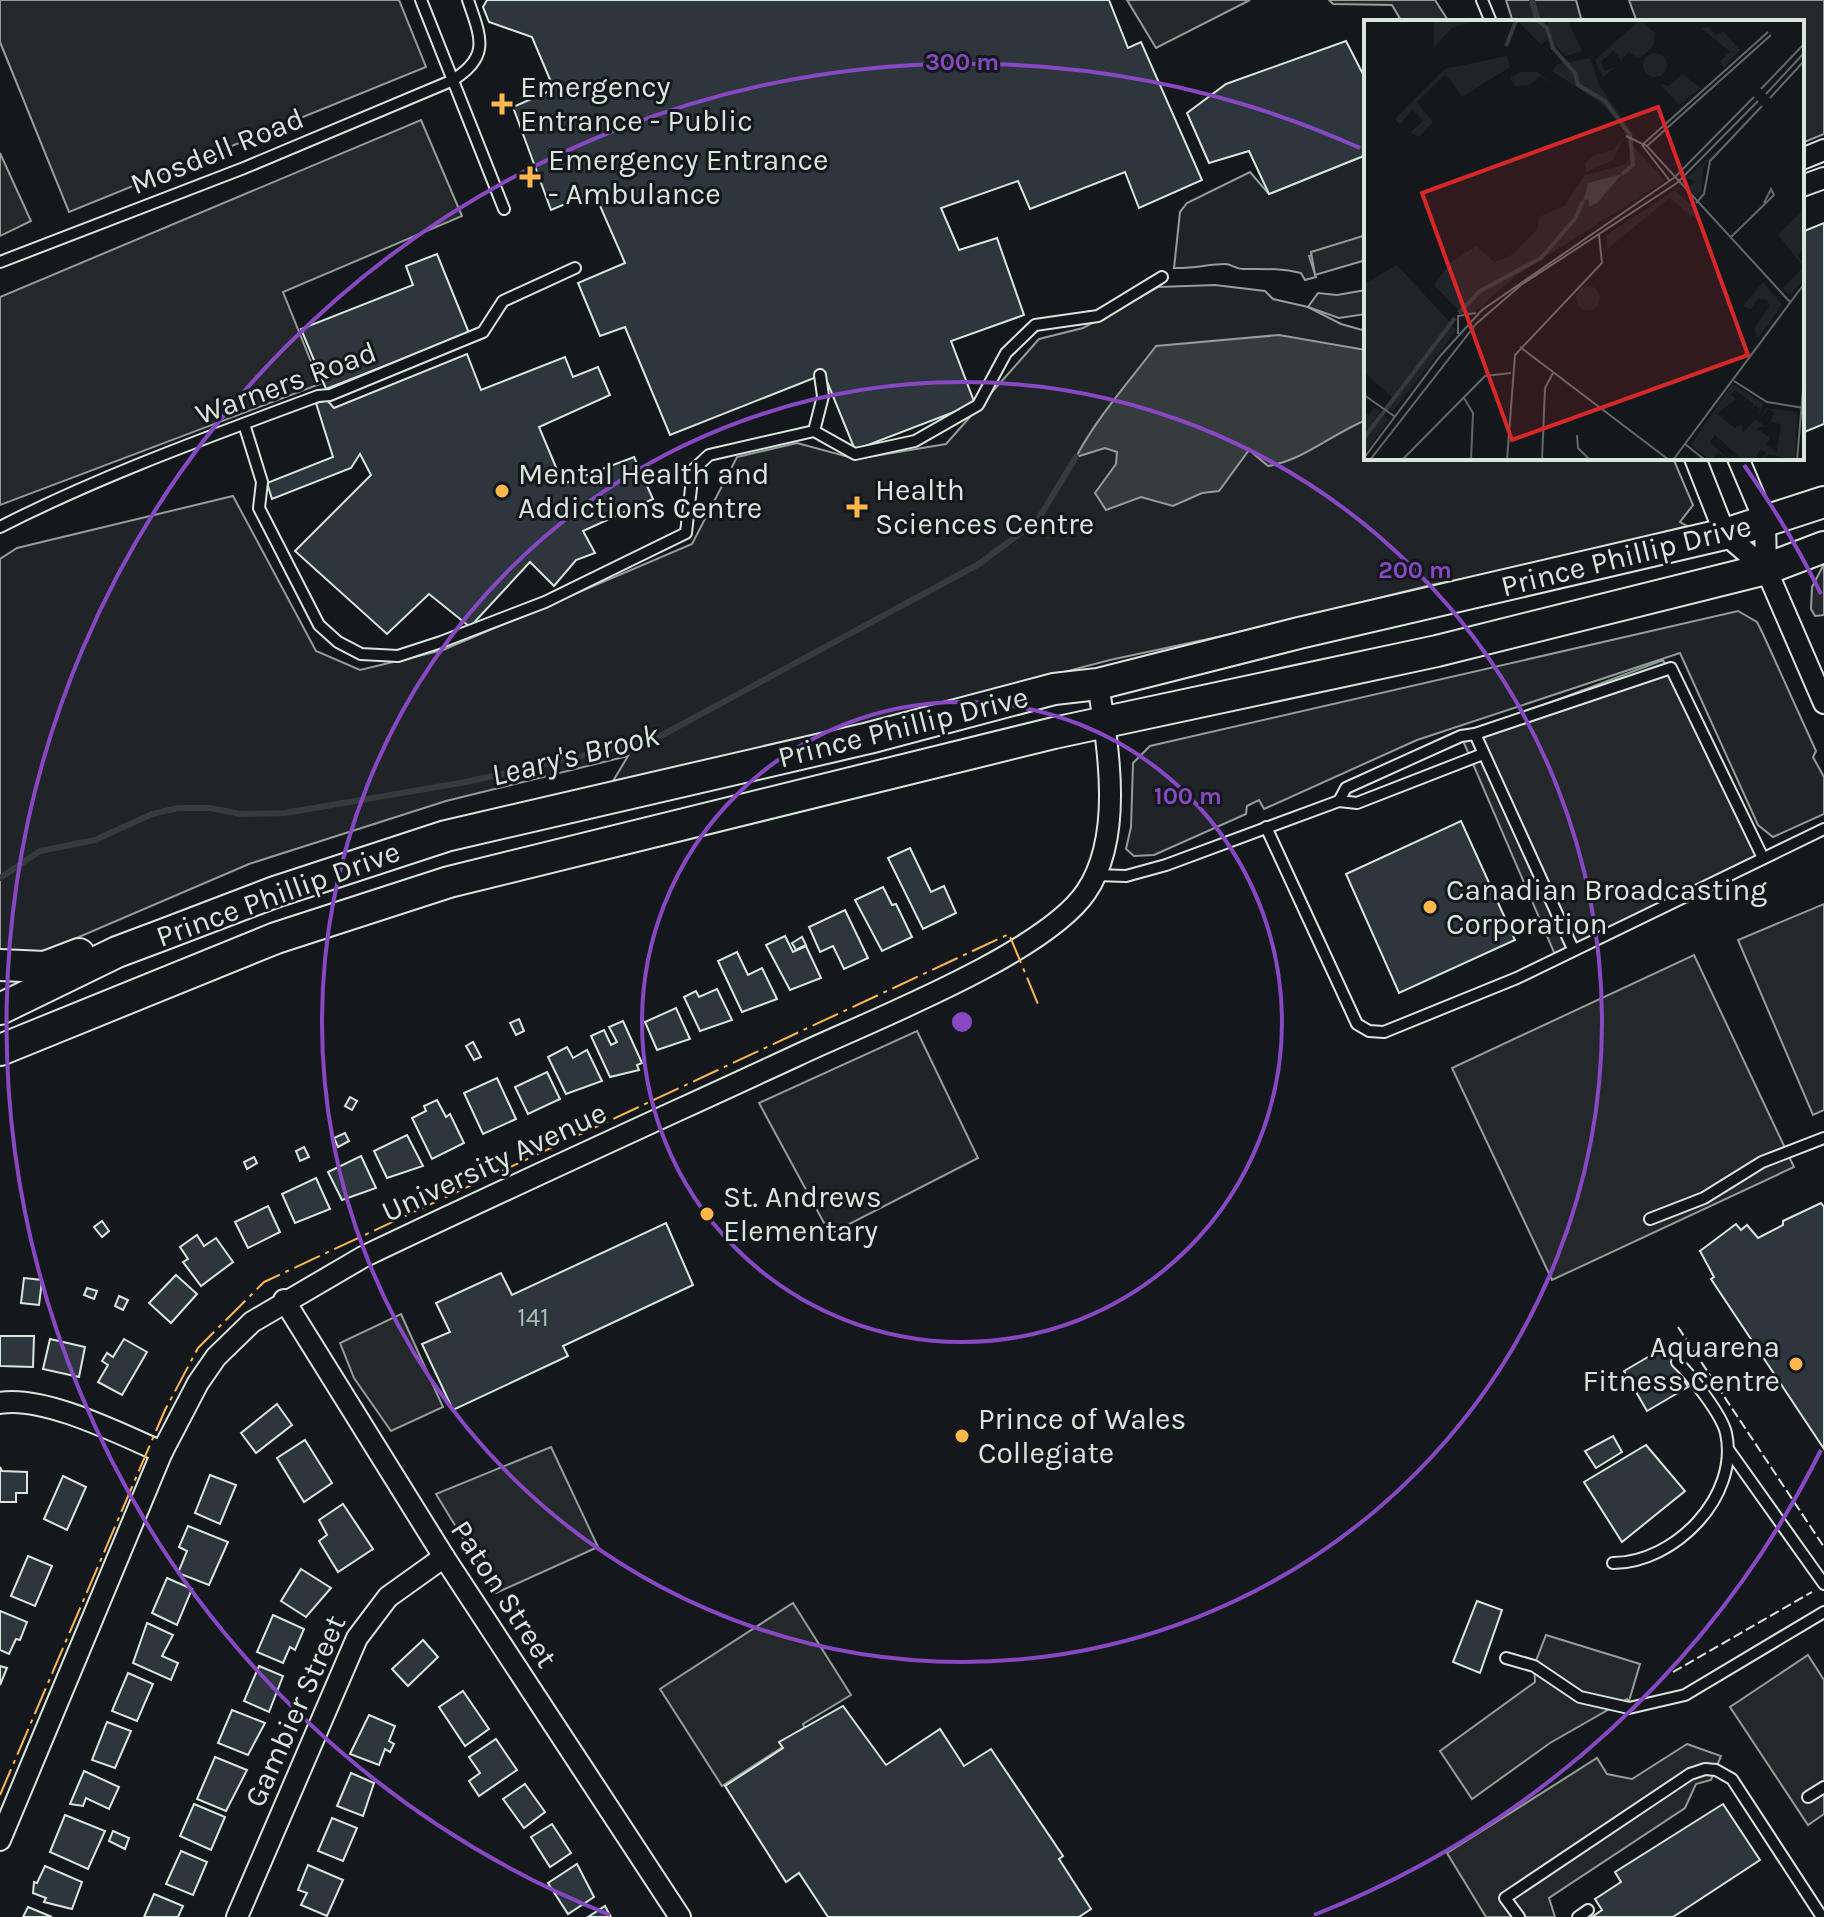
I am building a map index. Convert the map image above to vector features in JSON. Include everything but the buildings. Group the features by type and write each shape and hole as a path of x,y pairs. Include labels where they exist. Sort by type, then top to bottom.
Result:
{"main road":[{"name":"Prince Phillip Drive","path":"0,1009 117,952 275,892 446,836 869,738 1054,689 1098,684 1299,633 1725,534 1824,502"},
{"name":"Prince Phillip Drive","path":"0,1050 276,938 449,882 1103,722 1437,651 1766,569 1824,547"},
{"path":"0,965 37,968 84,953 117,952"}],"street":[{"path":"1804,158 1824,150"},
{"path":"1804,185 1824,178"},
{"path":"1696,460 1725,534 1766,569"},
{"path":"1739,460 1765,522 1766,569 1824,703"},
{"name":"University Avenue","path":"0,1840 162,1452 216,1357 252,1322 284,1300 402,1238 878,1018 1014,951 1055,927 1081,900 1096,875 1108,807 1098,684"},
{"name":"Paton Street","path":"284,1300 444,1557 680,1917"},
{"path":"0,1403 38,1407 67,1415 162,1452"},
{"name":"Gambier Street","path":"237,1917 357,1638 388,1597 444,1557"}],"lane":[{"path":"421,0 504,209"},
{"path":"451,81 472,69 478,54 481,38 468,0"},
{"path":"1482,0 1490,20"},
{"name":"Mosdell Road","path":"0,262 244,168 451,81"},
{"name":"Warners Road","path":"0,527 50,502 244,424 318,396 330,395 483,332 503,301 575,268"},
{"path":"244,424 262,482 259,508 319,625 338,642 361,654 398,656 545,602 686,533 693,470 709,455 814,431 855,454 915,441 978,405 1006,353 1035,325 1098,316 1162,277"},
{"path":"814,431 823,396 820,375"},
{"path":"1339,801 1346,788 1461,736 1475,734 1671,668 1763,858"},
{"path":"1475,734 1573,949"},
{"path":"1096,875 1126,876 1166,865 1339,801 1357,803 1483,754"},
{"path":"1266,827 1357,1024 1369,1031 1399,1027 1573,949 1824,829"},
{"path":"1650,1219 1704,1198 1762,1162 1824,1138"},
{"path":"1613,1563 1642,1559 1678,1538 1699,1521 1724,1478 1728,1449 1726,1430 1689,1373 1677,1362"},
{"path":"1728,1449 1824,1584"},
{"path":"1506,1658 1534,1666 1580,1697 1629,1708 1685,1695 1824,1612"},
{"path":"1519,1917 1505,1898 1637,1808 1690,1774 1705,1769 1716,1770 1732,1779 1822,1917"},
{"path":"1808,1797 1824,1787"}],"shaded area":[{"path":"0,0 399,0 426,67 69,212 0,42"},
{"path":"1127,0 1250,0 1156,48"},
{"path":"1329,0 1435,0 1448,20 1401,20 1392,5 1333,4"},
{"path":"1506,0 1576,0 1581,20 1512,20"},
{"path":"1629,0 1824,0 1824,134 1804,142 1804,20 1636,20"},
{"path":"421,120 462,216 283,292 320,384 0,505 0,297"},
{"path":"0,153 31,221 0,236"},
{"path":"1364,156 1364,236 1309,256 1316,277 1305,280 1301,273 1293,271 1240,269 1225,264 1174,268 1180,212 1187,203 1250,172 1269,194"},
{"path":"1364,236 1364,261 1315,275 1311,252"},
{"path":"1215,285 1265,291 1273,299 1308,307 1341,324 1364,330 1364,460 1674,460 1693,505 1680,522 1687,526 1559,560 1431,585 1250,630 1110,660 838,731 613,781 628,756 446,801 249,864 37,955 0,950 0,559 17,548 233,496 316,651 360,670 443,650 692,544 737,457 797,443 856,459 946,444 1039,339 1083,328 1158,287"},
{"path":"1364,290 1364,314 1339,318 1308,307 1318,293 1337,295"},
{"path":"1279,335 1364,350 1364,421 1281,463 1268,466 1249,450 1219,491 1202,493 1173,506 1141,497 1106,510 1095,493 1116,464 1117,452 1105,448 1076,457 1104,414 1156,346"},
{"path":"1824,564 1824,615 1815,616 1811,609 1812,587"},
{"path":"1738,611 1757,622 1816,751 1813,757 1824,777 1824,814 1773,837 1758,825 1680,653 1417,740 1264,809 1259,800 1247,806 1246,814 1154,855 1134,856 1126,849 1131,827 1133,763 1150,746"},
{"path":"1663,660 1759,861 1556,957 1461,736"},
{"path":"1824,904 1824,1110 1813,1115 1738,940"},
{"path":"1694,955 1794,1167 1552,1280 1452,1068"},
{"path":"917,1031 978,1158 830,1234 759,1103"},
{"path":"401,1314 443,1407 391,1431 354,1378 340,1343"},
{"path":"551,1447 598,1547 496,1593 436,1494"},
{"path":"793,1603 851,1695 803,1724 806,1732 722,1786 660,1689"},
{"path":"1546,1635 1640,1664 1629,1701 1627,1699 1550,1743 1472,1799 1440,1751 1535,1682 1534,1666"},
{"path":"1808,1655 1824,1680 1824,1814 1808,1825 1730,1707"},
{"path":"1687,1744 1721,1756 1711,1780 1696,1784 1685,1808 1549,1898 1555,1917 1486,1917 1447,1853 1597,1758 1607,1774 1632,1779"}],"waterway":[{"name":"Leary's Brook","path":"1532,0 1537,20"},
{"name":"Leary's Brook","path":"0,878 40,851 95,840 152,814 178,808 210,808 241,814 285,813 466,782 653,740 979,564 1037,521 1076,457"}],"fence":[{"path":"1678,1327 1824,1547"},
{"path":"1673,1672 1812,1592"}],"power":[{"path":"0,1795 165,1410 198,1348 264,1282 1009,934 1040,1009"}],"place":[{"name":"Emergency Entrance - Public","path":"502,104"},
{"name":"Emergency Entrance - Ambulance","path":"530,177"},
{"name":"Mental Health and Addictions Centre","path":"502,491"},
{"name":"Health Sciences Centre","path":"857,507"},
{"name":"Canadian Broadcasting Corporation","path":"1430,907"},
{"name":"St. Andrews Elementary","path":"707,1214"},
{"name":"Aquarena Fitness Centre","path":"1796,1364"},
{"name":"Prince of Wales Collegiate","path":"962,1436"}]}
